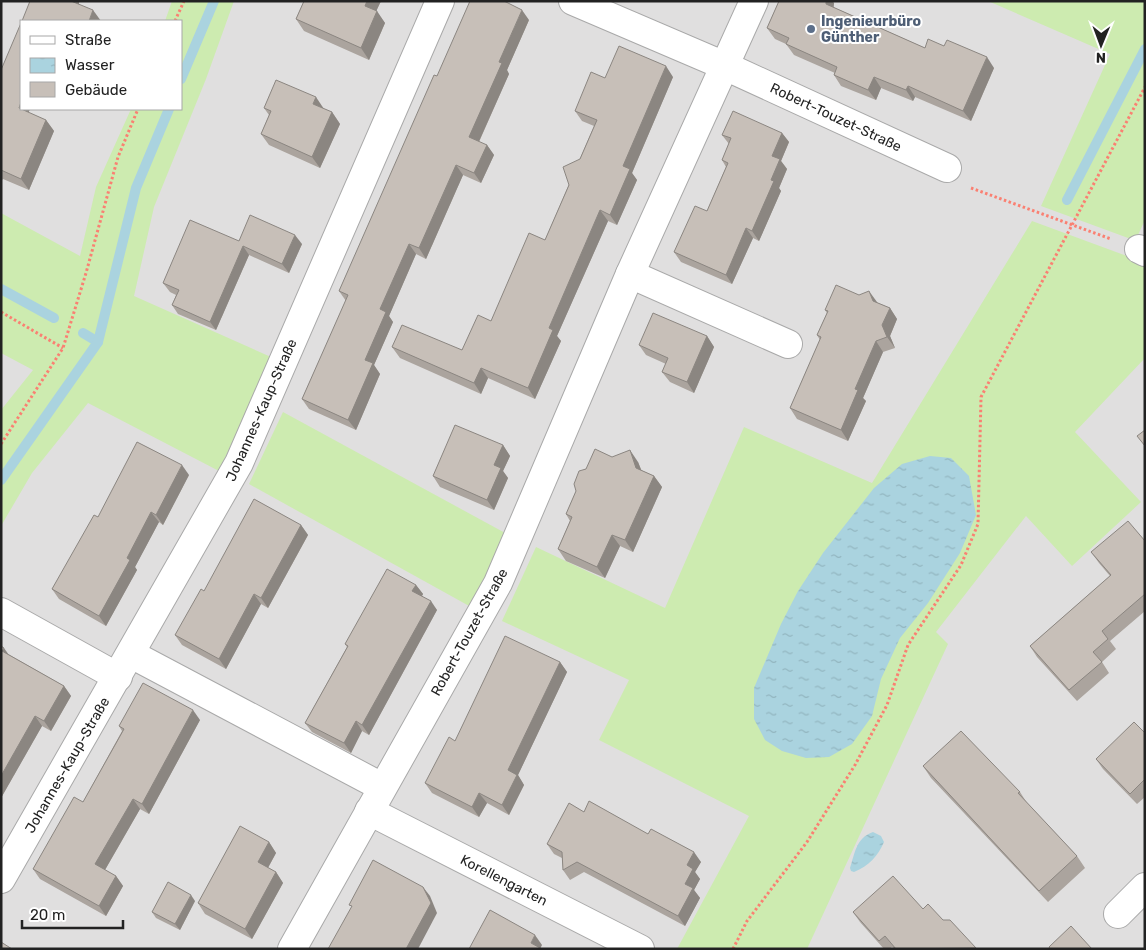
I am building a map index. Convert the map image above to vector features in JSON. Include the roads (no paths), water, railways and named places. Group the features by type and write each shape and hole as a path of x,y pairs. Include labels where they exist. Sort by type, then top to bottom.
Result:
{"street":[{"name":"Johannes-Kaup-Straße","path":"1,880 239,463 440,1"},
{"path":"574,1 725,66"},
{"name":"Robert-Touzet-Straße","path":"292,949 498,583 630,274 754,1"},
{"name":"Robert-Touzet-Straße","path":"725,66 947,168"},
{"path":"630,274 788,344"},
{"path":"1,612 124,666 382,787"},
{"name":"Korellengarten","path":"369,811 640,949"},
{"path":"1118,914 1145,887"}],"water":[{"path":"930,456 951,458 969,476 976,515 960,553 928,603 900,638 881,679 872,716 852,744 829,757 806,758 782,751 765,740 754,719 754,688 781,624 798,591 823,553 874,488 902,464"},
{"path":"873,832 881,836 884,842 882,847 869,864 854,872 851,871 850,868 857,847 863,838"}],"waterway":[{"path":"182,77 214,1"},
{"path":"1067,200 1145,49"},
{"path":"1,480 98,342 136,188 169,110"},
{"path":"1,289 54,318"},
{"path":"83,333 98,342"}],"place":[{"name":"Ingenieurbüro Günther","path":"811,29"}]}
